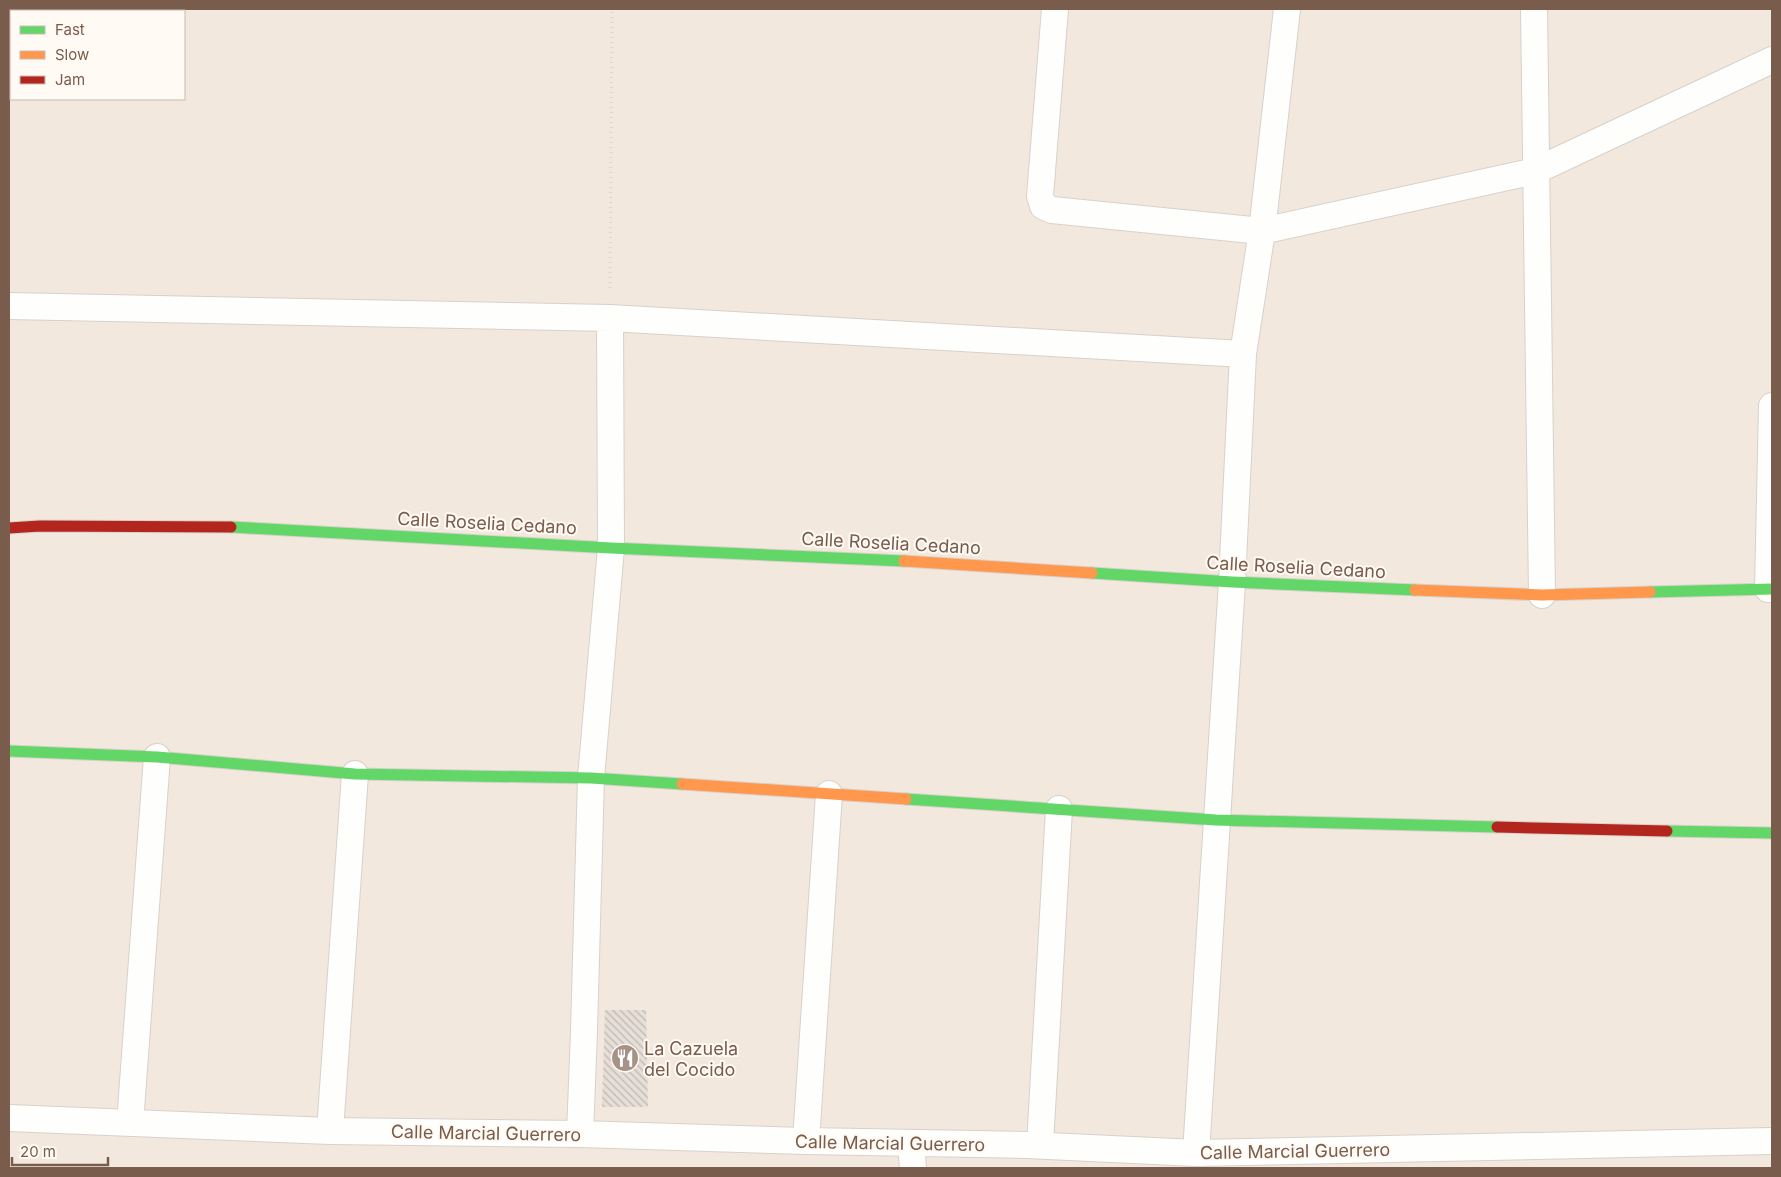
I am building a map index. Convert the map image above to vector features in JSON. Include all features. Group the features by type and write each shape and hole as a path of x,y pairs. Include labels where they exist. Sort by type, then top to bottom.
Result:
{"street":[{"path":"1055,9 1040,196 1043,206 1052,210 1262,231 1535,171 1772,60"},
{"path":"1196,1153 1232,582 1243,354 1262,231 1287,9"},
{"path":"1534,9 1542,595"},
{"path":"9,306 610,318 1243,354"},
{"path":"580,1134 591,778 611,548 610,318"},
{"path":"1770,589 1772,406"},
{"name":"Calle Roselia Cedano","path":"9,528 40,526 248,527 611,548 879,559 1232,582 1542,595 1770,589"},
{"path":"9,751 157,757 355,774 591,778 1216,820 1772,834"},
{"path":"130,1123 157,757"},
{"path":"330,1131 355,774"},
{"path":"806,1141 829,794"},
{"path":"1040,1146 1059,809"},
{"name":"Calle Marcial Guerrero","path":"9,1118 330,1131 580,1134 806,1141 912,1156 1040,1146 1196,1153 1772,1141"}],"path":[{"path":"610,318 612,9"}],"shaded area":[{"path":"9,9 1772,9 1772,1168 9,1168"}],"building":[{"name":"La Cazuela del Cocido","path":"605,1010 646,1010 648,1107 602,1107"}],"traffic: fast":[{"path":"231,527 611,548 904,561"},
{"path":"1092,573 1232,582 1415,590"},
{"path":"1650,592 1772,589"},
{"path":"9,751 157,757 355,774 591,778 682,784"},
{"path":"906,799 1216,820 1497,827"},
{"path":"1667,831 1772,833"}],"traffic: slow":[{"path":"904,561 1092,573"},
{"path":"1415,590 1542,595 1650,592"},
{"path":"682,784 906,799"}],"traffic: jam":[{"path":"9,528 40,526 231,527"},
{"path":"1497,827 1667,831"}],"place":[{"name":"La Cazuela del Cocido","path":"625,1058"}]}
